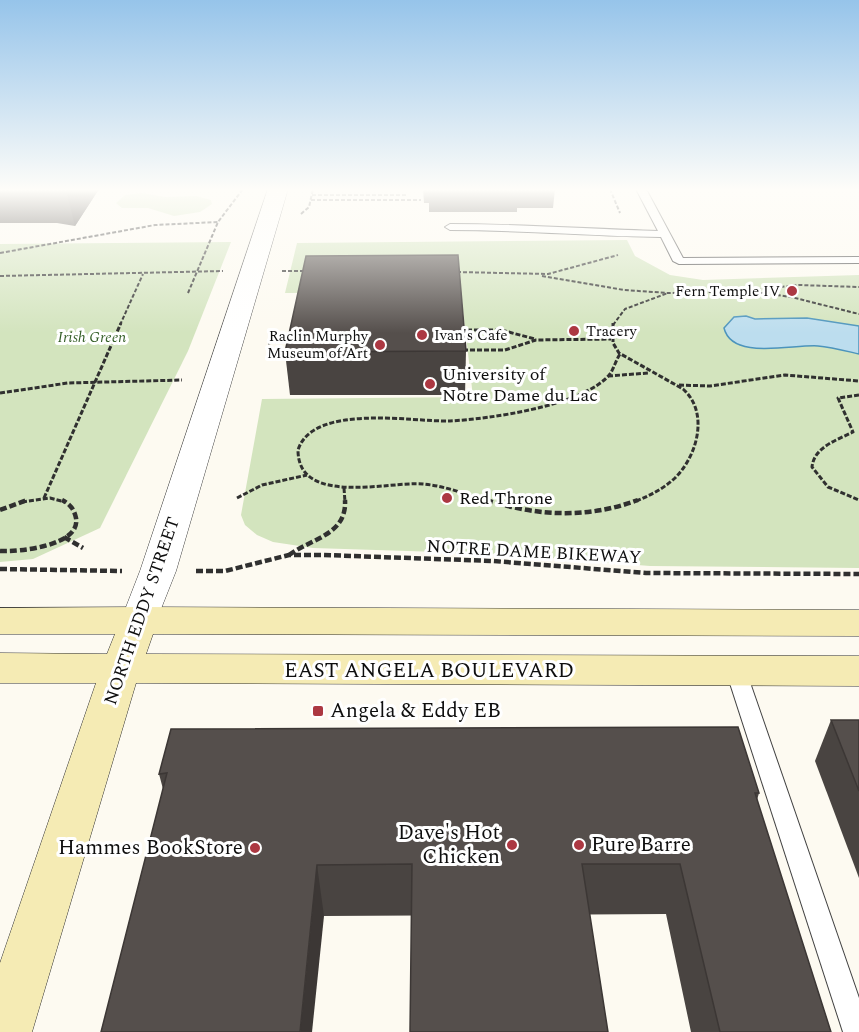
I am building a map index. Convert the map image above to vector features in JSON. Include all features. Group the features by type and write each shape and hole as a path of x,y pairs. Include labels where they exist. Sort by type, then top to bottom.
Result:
{"main road":[{"name":"NORTH EDDY STREET","path":"4,1032 120,670 140,620"},
{"path":"0,621 859,623"},
{"name":"EAST ANGELA BOULEVARD","path":"0,668 859,671"}],"street":[{"name":"NORTH EDDY STREET","path":"140,620 158,571 263,237"}],"lane":[{"path":"667,237 679,261 859,260"},
{"path":"736,671 857,1032"}],"path":[{"path":"0,253 88,237"},
{"path":"188,293 212,237"},
{"path":"536,275 570,271 621,255"},
{"path":"0,276 226,271"},
{"path":"275,271 313,271"},
{"path":"454,272 489,271 536,275 624,290 668,293 744,291 781,285 859,286"},
{"path":"44,498 143,274"},
{"path":"744,291 801,299 859,314"},
{"path":"650,373 608,376 552,403 493,417 437,421 327,423 307,433 297,450 301,467 307,475 322,483 344,488 397,484 434,486 521,510 545,513 582,514 615,508 648,496 668,485 687,463 693,448 698,414 693,398 679,385 650,373 620,354 611,339 612,327 620,314 630,306 668,293"},
{"path":"460,330 501,330 536,340 611,339"},
{"path":"269,337 284,340"},
{"path":"268,343 301,340"},
{"path":"462,350 506,350 536,340"},
{"path":"608,376 620,354"},
{"path":"679,385 710,386 785,375 859,381"},
{"path":"0,393 31,386 96,381 182,380"},
{"path":"859,395 838,398 839,405 854,426 853,432 824,448 813,458 812,467 828,486 859,500"},
{"path":"237,498 248,490 263,484 307,475"},
{"path":"289,555 299,545 325,538 334,531 344,516 344,488"},
{"path":"0,510 19,502 44,498 67,503 74,509 76,517 74,526 64,537 41,549 25,552 0,550"},
{"path":"64,537 83,548"},
{"name":"NOTRE DAME BIKEWAY","path":"209,571 225,571 289,555 493,561 669,574 859,574"},
{"path":"0,569 110,571"}],"green space":[{"path":"627,240 635,256 670,275 703,280 859,275 859,568 650,566 502,554 313,548 273,542 257,535 245,525 241,515 262,399 473,397 461,292 285,293 297,243"},
{"name":"Irish Green","path":"231,242 188,351 100,528 33,559 0,562 0,244"}],"water":[{"path":"746,316 755,319 807,318 859,326 859,354 818,346 765,349 739,344 729,338 724,328 734,317"}],"building":[{"path":"458,255 466,351 285,352 306,256"},
{"path":"831,720 859,720 859,791"},
{"path":"738,727 759,793 755,793 831,1032 720,1032 680,864 582,864 608,1032 410,1032 412,864 317,865 300,1032 101,1032 167,773 159,774 171,729"}],"place":[{"name":"Fern Temple IV","path":"792,291"},
{"name":"Tracery","path":"574,331"},
{"name":"Ivan's Cafe","path":"422,335"},
{"name":"Raclin Murphy Museum of Art","path":"380,345"},
{"name":"University of Notre Dame du Lac","path":"430,384"},
{"name":"Red Throne","path":"447,498"},
{"name":"Angela & Eddy EB","path":"318,711"},
{"name":"Dave's Hot Chicken","path":"512,845"},
{"name":"Pure Barre","path":"579,845"},
{"name":"Hammes BookStore","path":"255,848"}]}
